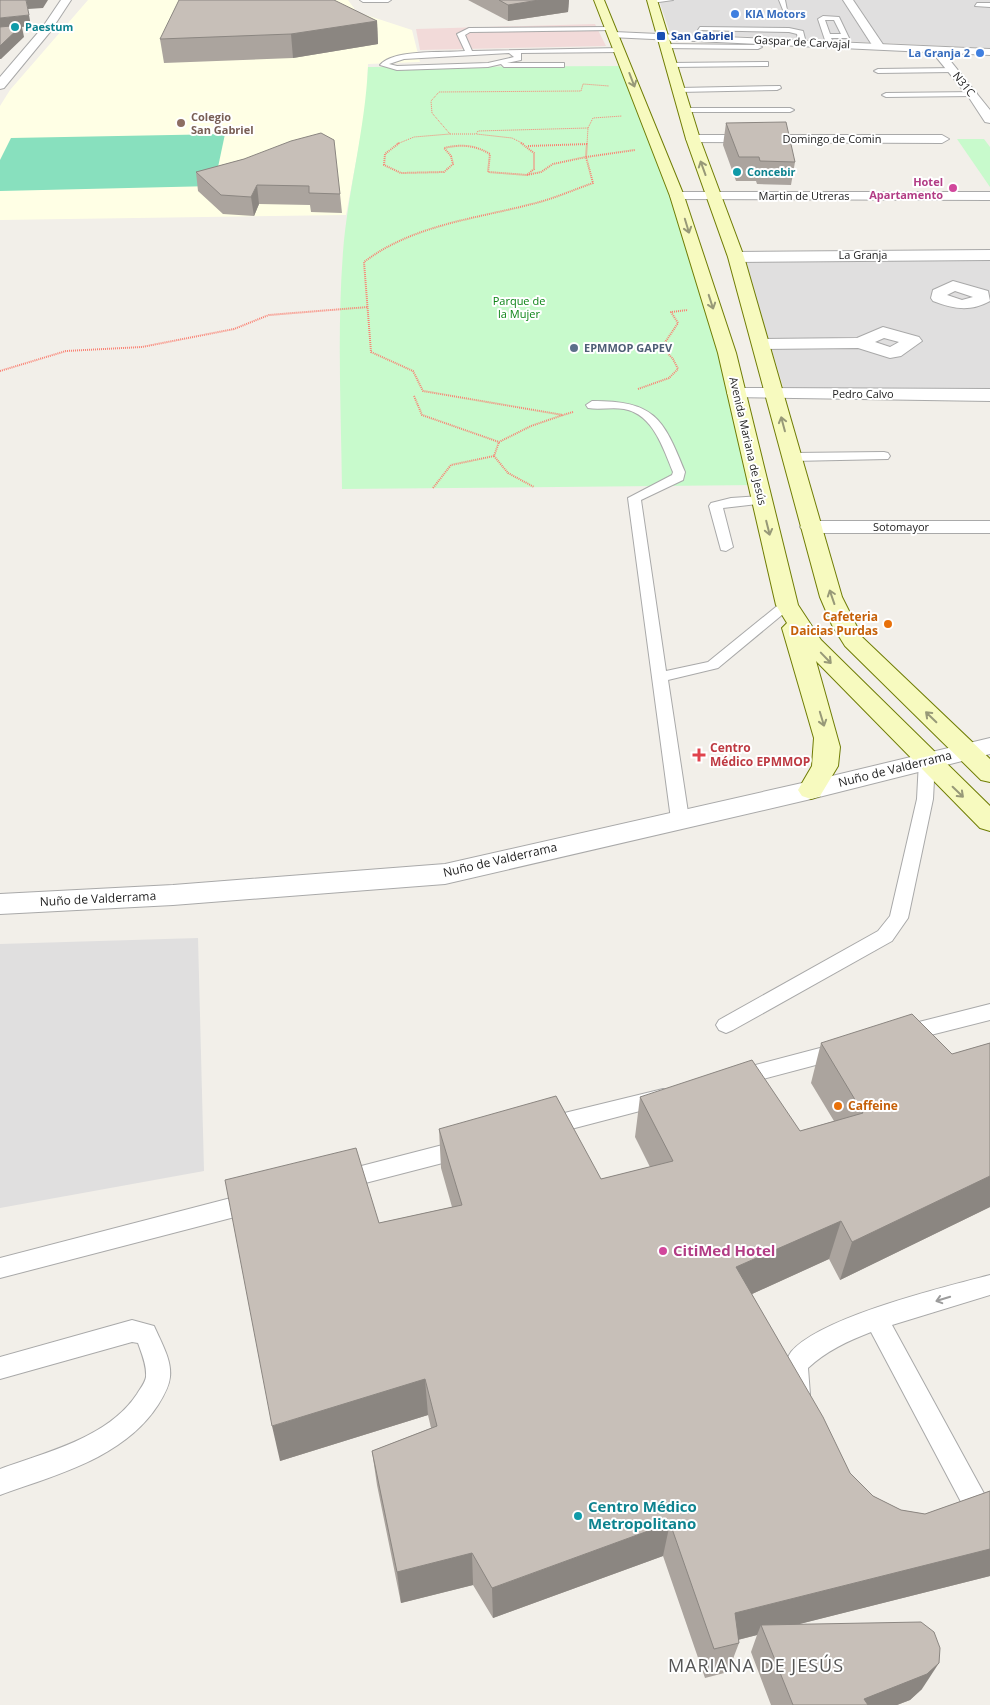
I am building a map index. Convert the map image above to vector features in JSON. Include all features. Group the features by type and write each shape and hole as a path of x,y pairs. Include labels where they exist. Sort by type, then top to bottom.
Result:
{"main road":[{"name":"Avenida Mariana de Jesús","path":"599,0 678,196 727,353 787,605 812,644 990,822"},
{"path":"652,0 693,139 736,257 831,597 843,625 853,641 978,748 990,774"},
{"path":"727,353 762,348"},
{"path":"787,605 828,738 829,756 825,768 811,790"}],"street":[{"path":"0,85 5,76 46,30 66,0"},
{"path":"848,0 878,46"},
{"path":"28,32 46,30"},
{"name":"Gaspar de Carvajal","path":"612,32 663,41 802,42 829,40 878,46 990,52"},
{"name":"N31C","path":"936,50 973,94 990,119"},
{"name":"Domingo de Comin","path":"693,139 942,139"},
{"name":"Martin de Utreras","path":"678,196 990,196"},
{"path":"938,255 953,286"},
{"name":"La Granja","path":"736,257 990,255"},
{"path":"762,348 860,343"},
{"name":"Pedro Calvo","path":"736,393 990,395"},
{"name":"Sotomayor","path":"811,527 990,527"},
{"name":"Nuño de Valderrama","path":"0,904 183,894 444,874 811,790 978,748"}],"lane":[{"path":"363,0 388,0"},
{"path":"652,0 670,0"},
{"path":"782,0 785,9"},
{"path":"977,5 990,4"},
{"path":"700,29 796,31 800,33 802,42"},
{"path":"469,53 461,34 469,30 612,32"},
{"path":"663,41 758,47"},
{"path":"561,65 397,68 384,65 386,61 394,58 469,53 620,50"},
{"path":"488,65 518,58 518,54 510,52"},
{"path":"671,65 765,64"},
{"path":"878,71 953,70"},
{"path":"679,90 777,88"},
{"path":"886,94 973,94"},
{"path":"686,110 790,110"},
{"path":"592,404 629,406 645,414 656,424 666,440 679,472 678,477 634,498 680,819"},
{"path":"792,457 884,456"},
{"path":"726,547 716,506 731,502 761,500"},
{"path":"659,677 702,669 713,665 787,605"},
{"path":"726,1025 885,936 899,918 925,799 927,761"},
{"path":"884,1039 990,1012"},
{"path":"721,1082 855,1047"},
{"path":"529,1131 682,1092"},
{"path":"327,1183 481,1144"},
{"path":"0,1268 269,1198"},
{"path":"806,1413 798,1396 795,1378 799,1361 819,1343 877,1320 990,1284"},
{"path":"877,1320 984,1506 951,1517"},
{"path":"0,1368 132,1331 146,1334 157,1360 158,1379 146,1405 124,1426 84,1450 0,1482"}],"path":[{"path":"450,134 432,113 431,100 438,92 581,91 583,84 606,84 614,89"},
{"path":"564,415 423,391 413,370 371,352 364,262 377,250 403,237 535,204 593,183 586,157 588,128 593,118 623,116"},
{"path":"476,134 478,131 588,128"},
{"path":"527,175 534,169 534,153 528,146 512,138 476,134 424,135 402,140 385,154 384,166 401,173 444,172 453,164 451,156 447,154 444,148 460,144 478,146 490,154 488,172 527,175 541,172 553,164 586,157 617,151 659,149"},
{"path":"528,146 588,144"},
{"path":"0,371 66,351 142,348 234,329 269,315 368,307"},
{"path":"635,390 669,378 678,369 673,359 662,347 663,341 674,332 678,323 672,312 690,310"},
{"path":"414,396 422,416 499,442"},
{"path":"494,456 499,442 531,426 592,404"},
{"path":"494,456 508,472 534,487"},
{"path":"433,488 451,465 494,456"}],"shaded area":[{"name":"Colegio San Gabriel","path":"88,0 348,0 357,12 412,30 420,62 368,64 366,108 346,215 0,220 0,106 10,90"},
{"path":"659,0 990,0 990,48 670,33"},
{"path":"595,24 606,46 420,50 416,29"},
{"path":"990,257 990,389 784,390 744,259"},
{"path":"198,938 204,1171 0,1208 0,944"}],"green space":[{"name":"Parque de la Mujer","path":"626,66 659,149 758,485 342,489 341,282 345,229 364,114 368,67"},
{"path":"225,134 214,186 0,191 0,160 11,138"},
{"path":"957,139 984,139 990,147 990,187"}],"building":[{"path":"0,0 26,0 29,15 0,18"},
{"path":"179,0 334,0 377,21 291,34 160,39"},
{"path":"499,0 539,0 508,5"},
{"path":"22,25 0,46 0,27"},
{"path":"786,122 795,162 760,161 759,157 739,157 726,123"},
{"path":"321,133 334,140 340,194 309,193 309,186 257,185 251,197 221,195 196,172 244,159 291,141"},
{"path":"912,1014 952,1054 990,1043 990,1176 852,1242 841,1221 736,1267 823,1417 850,1473 873,1496 901,1510 925,1514 990,1491 990,1549 735,1613 739,1643 714,1649 670,1523 492,1588 472,1553 397,1572 372,1451 437,1426 425,1379 272,1426 225,1180 356,1148 379,1223 462,1205 439,1129 556,1096 601,1179 673,1161 640,1097 752,1060 800,1131 863,1113 821,1043"},
{"path":"921,1622 934,1632 940,1648 939,1663 927,1674 864,1699 868,1705 793,1705 761,1625"}],"place":[{"name":"KIA Motors","path":"735,14"},
{"name":"Paestum","path":"15,27"},
{"name":"San Gabriel","path":"661,36"},
{"name":"La Granja 2","path":"980,53"},
{"name":"Colegio San Gabriel","path":"181,123"},
{"name":"Concebir","path":"737,172"},
{"name":"Hotel Apartamento","path":"953,188"},
{"name":"EPMMOP GAPEV","path":"574,348"},
{"name":"Cafeteria Daicias Purdas","path":"888,624"},
{"name":"Centro Médico EPMMOP","path":"699,755"},
{"name":"Caffeine","path":"838,1106"},
{"name":"CitiMed Hotel","path":"663,1251"},
{"name":"Centro Médico Metropolitano","path":"578,1516"}],"district":[{"name":"MARIANA DE JESÚS","path":"756,1666"}]}
